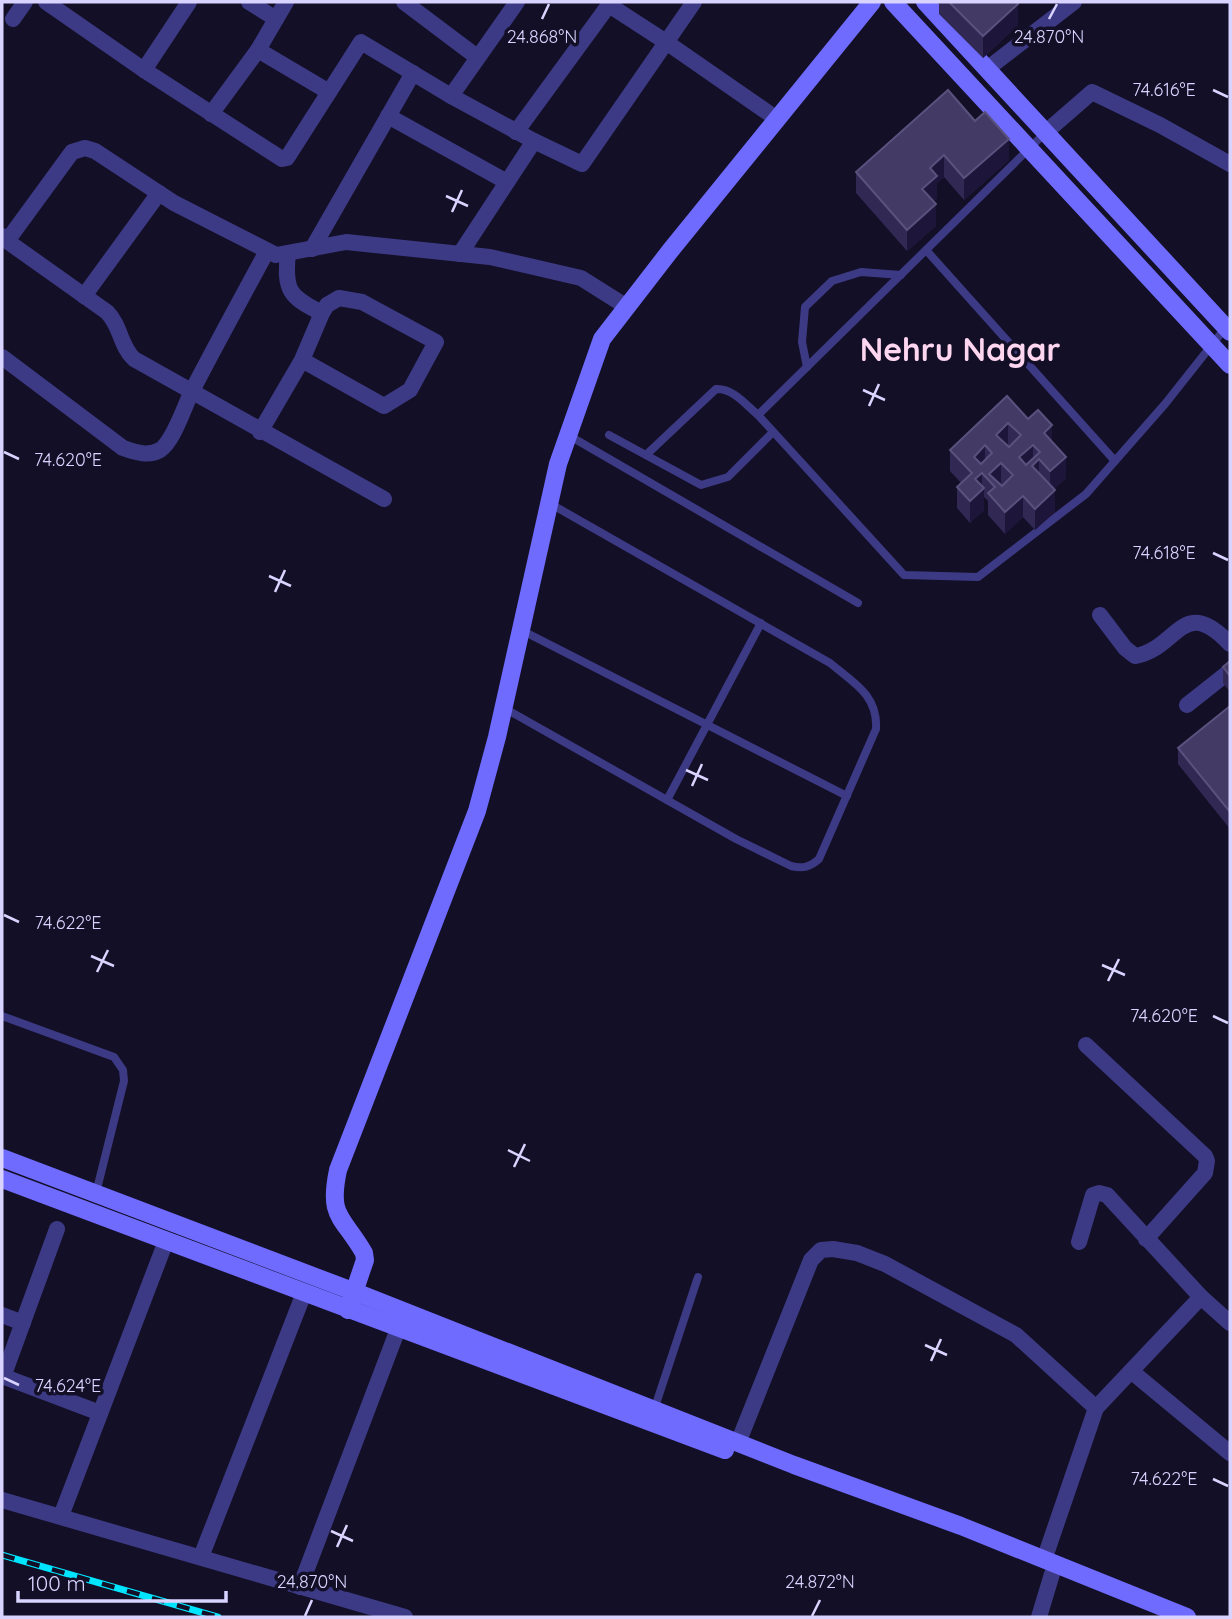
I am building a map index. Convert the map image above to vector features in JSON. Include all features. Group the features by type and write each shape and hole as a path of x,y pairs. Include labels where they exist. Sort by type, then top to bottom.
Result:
{"main road":[{"path":"348,1310 363,1271 364,1253 335,1208 333,1195 338,1170 477,811 558,464 602,339 872,2"},
{"path":"893,2 1230,365"},
{"path":"926,2 1228,330"},
{"path":"2,1157 738,1443 1048,1567 1159,1617"},
{"path":"2,1180 955,1535 1187,1617"}],"street":[{"path":"13,19 25,2"},
{"path":"46,2 278,158 284,159 361,41 451,96 582,164 694,2"},
{"path":"249,2 275,19"},
{"path":"211,114 258,50 286,2"},
{"path":"404,2 477,57"},
{"path":"451,96 517,2"},
{"path":"987,69 1074,2"},
{"path":"516,132 610,3 777,119"},
{"path":"144,70 183,4"},
{"path":"258,50 329,92"},
{"path":"312,248 413,72"},
{"path":"1046,132 1092,92 1160,125 1230,164"},
{"path":"388,116 507,182"},
{"path":"460,254 534,141"},
{"path":"384,499 260,432 134,359 124,346 114,319 4,239 63,162 78,148 96,151 159,193 276,255 346,242 490,257 581,278 627,307"},
{"path":"84,296 159,193"},
{"path":"2,357 123,448 149,454 159,450 168,442 191,392 267,251"},
{"path":"288,253 286,273 291,294 298,302 322,313"},
{"path":"260,432 302,360 322,313 333,300 346,298 362,302 436,342 410,390 384,406 302,360"},
{"path":"1100,615 1125,648 1135,656 1147,654 1182,626 1194,622 1214,628 1230,644"},
{"path":"1187,705 1230,671"},
{"path":"1086,1045 1205,1156 1207,1161 1205,1173 1146,1239"},
{"path":"1079,1242 1093,1195 1107,1195 1201,1297 1230,1323"},
{"path":"57,1229 2,1377 100,1413"},
{"path":"61,1516 166,1241"},
{"path":"738,1443 811,1260 821,1250 857,1253 885,1264 1016,1335 1096,1408"},
{"path":"201,1558 304,1293"},
{"path":"1039,1617 1048,1567 1096,1408 1201,1297"},
{"path":"2,1315 23,1323"},
{"path":"300,1587 398,1329"},
{"path":"1131,1371 1230,1453"},
{"path":"2,1500 405,1617"}],"lane":[{"path":"758,415 1046,132"},
{"path":"926,250 1115,461"},
{"path":"807,367 802,342 805,307 832,281 861,272 901,275"},
{"path":"646,455 716,389 725,389 758,415 904,575 978,577 1086,494 1165,404 1211,345 1228,330"},
{"path":"610,435 701,485 728,477 773,432"},
{"path":"568,435 858,603"},
{"path":"503,708 747,845 799,868 819,859 876,729 877,715 865,692 830,663 549,503"},
{"path":"667,800 761,623"},
{"path":"521,630 847,796"},
{"path":"2,1016 114,1057 120,1062 124,1081 96,1193"},
{"path":"654,1410 698,1277"}],"building":[{"path":"949,2 1017,2 1018,4 983,36"},
{"path":"948,90 975,121 985,112 1009,139 964,178 944,155 930,168 937,176 922,189 936,204 907,230 856,172"},
{"path":"1007,396 1028,419 1038,410 1052,425 1044,433 1066,457 1050,471 1039,459 1032,466 1055,490 1035,509 1023,496 1005,512 988,493 995,487 982,473 975,479 984,488 970,501 957,487 972,473 950,450","holes":["1008,423 1021,435 1009,447 996,435","985,445 992,453 981,464 974,457","1033,445 1040,452 1026,465 1019,457","1001,463 1013,475 1002,486 989,474"]},
{"path":"1230,661 1230,676 1223,667"},
{"path":"1230,706 1230,812 1178,748"}],"railway":[{"path":"2,1555 218,1617"}],"district":[{"name":"Nehru Nagar","path":"960,349"}]}
